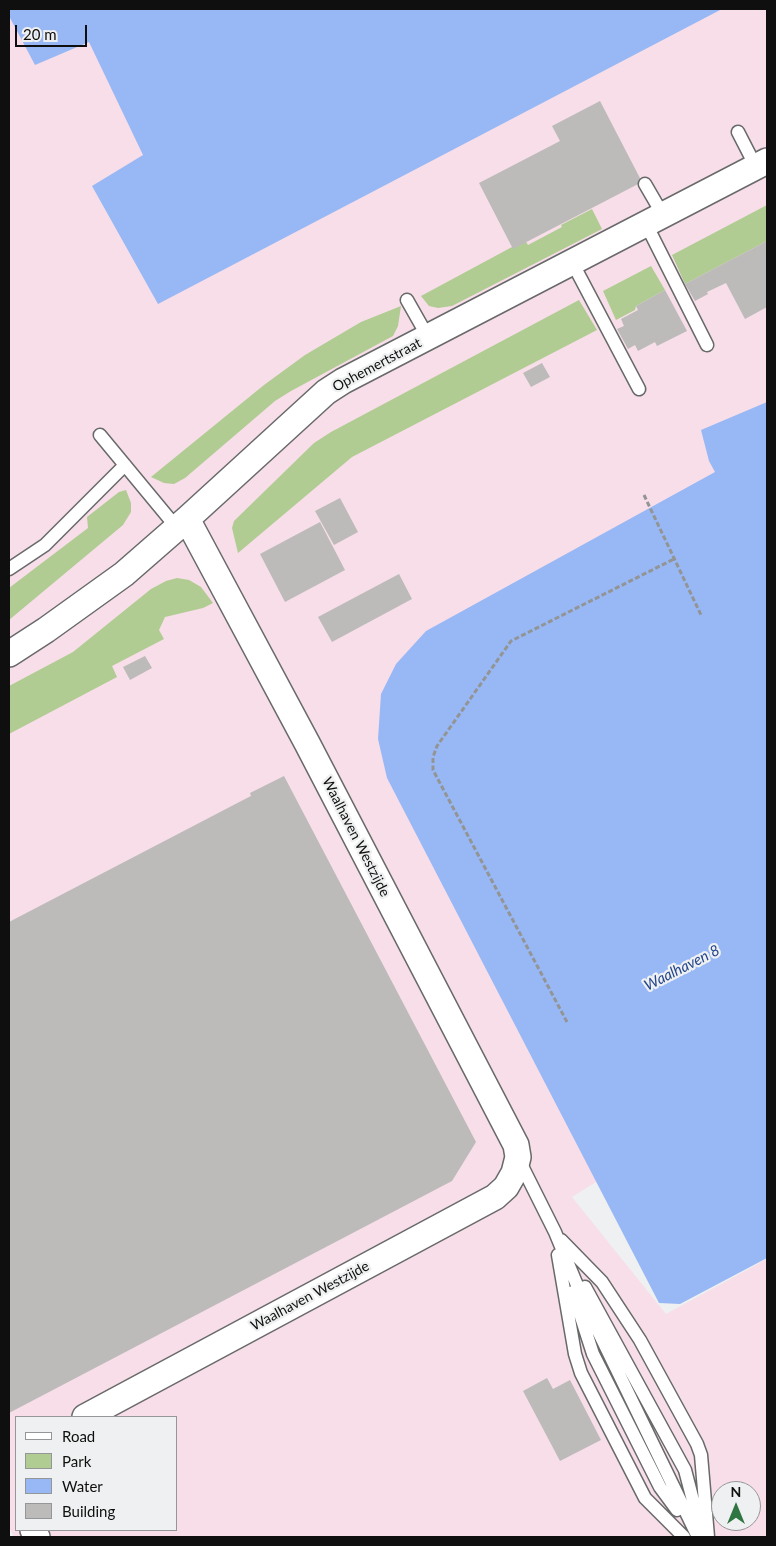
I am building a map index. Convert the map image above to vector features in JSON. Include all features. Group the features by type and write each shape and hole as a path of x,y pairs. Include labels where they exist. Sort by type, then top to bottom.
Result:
{"street":[{"name":"Ophemertstraat","path":"9,654 124,574 182,524 326,392 762,164"},
{"name":"Waalhaven Westzijde","path":"86,1416 495,1197 506,1187 514,1173 518,1157 516,1145 303,735 182,524"}],"lane":[{"path":"738,132 762,164"},
{"path":"645,184 655,220 707,345"},
{"path":"572,262 639,389"},
{"path":"407,300 428,337"},
{"path":"100,435 125,465 182,524"},
{"path":"9,569 45,545 125,465"},
{"name":"Waalhaven Westzijde","path":"518,1157 554,1232 584,1302 696,1537"},
{"path":"554,1232 575,1354 581,1373 645,1498 684,1537"},
{"path":"554,1232 685,1470 703,1537"},
{"path":"554,1232 602,1282 640,1340 696,1444 700,1455 708,1537"}],"path":[{"path":"644,495 701,615"},
{"path":"567,1022 433,770 433,757 437,746 511,641 674,559"}],"shaded area":[{"path":"9,9 767,9 767,465 615,1170 572,1197 666,1314 767,1259 767,1537 14,1537 9,1527"}],"green space":[{"path":"767,205 767,241 685,284 672,255"},
{"path":"592,209 602,229 452,306 438,308 429,306 421,296 525,240 528,245"},
{"path":"651,266 665,290 616,320 603,291"},
{"path":"579,300 597,330 352,457 238,553 232,528 234,521 314,443 331,432"},
{"path":"401,306 398,326 393,336 275,401 185,478 174,484 164,483 151,477 264,385 305,355 361,322"},
{"path":"126,490 131,503 131,512 123,525 9,620 9,588 88,528 87,517 119,492"},
{"path":"177,578 189,580 201,587 213,603 203,608 165,617 159,630 164,639 112,666 117,677 9,734 9,686 73,652 151,589 166,581"}],"water":[{"path":"9,9 722,9 158,304 92,186 143,155 89,42 35,65 9,16"},
{"name":"Waalhaven 8","path":"767,402 767,1258 680,1304 659,1303 387,778 378,739 381,694 396,664 426,631 715,472 709,461 701,430"}],"building":[{"path":"600,101 642,182 513,249 479,183 560,141 552,126"},
{"path":"767,241 767,307 745,319 726,283 707,292 708,294 695,301 685,284"},
{"path":"665,290 687,331 657,346 655,342 638,351 635,345 628,349 617,329 624,326 621,319 638,310 636,306"},
{"path":"542,363 550,377 531,387 523,373"},
{"path":"340,498 358,532 334,545 315,511"},
{"path":"320,522 345,570 285,602 260,554"},
{"path":"399,574 412,599 332,642 318,617"},
{"path":"145,656 152,668 130,680 123,667"},
{"path":"284,776 476,1142 452,1181 9,1413 9,922 251,796 250,793"},
{"path":"547,1378 553,1389 570,1380 601,1440 560,1461 523,1391"}]}
